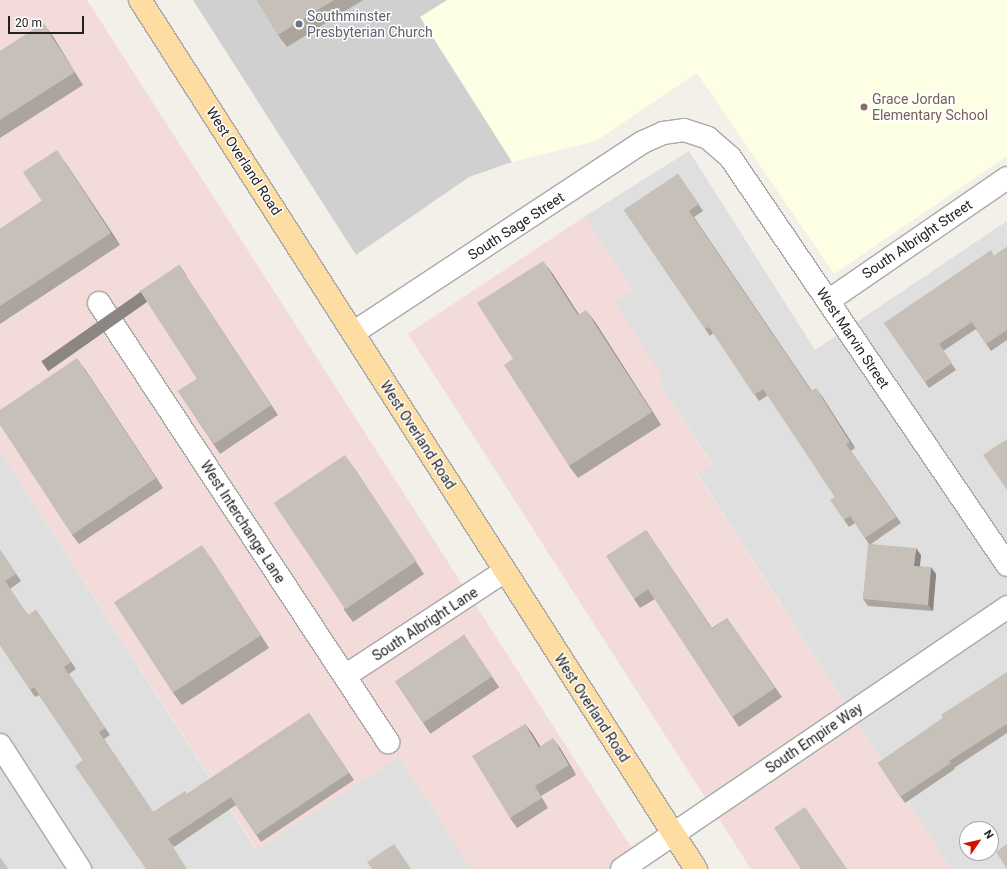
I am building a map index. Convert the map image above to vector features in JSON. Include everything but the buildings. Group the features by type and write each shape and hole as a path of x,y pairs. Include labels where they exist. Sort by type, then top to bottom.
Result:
{"main road":[{"name":"West Overland Road","path":"140,0 696,869"}],"street":[{"name":"South Sage Street","path":"353,333 643,142 663,133 684,130"},
{"name":"West Marvin Street","path":"684,130 708,138 730,157 1007,565"},
{"name":"South Albright Street","path":"828,301 1007,178"},
{"name":"West Interchange Lane","path":"99,303 388,742"},
{"name":"South Albright Lane","path":"345,676 505,571"},
{"name":"South Empire Way","path":"622,869 1007,607"},
{"path":"0,745 80,869"}],"shaded area":[{"path":"0,0 87,0 645,869 472,869 399,757 257,850 0,451"},
{"path":"193,0 447,0 420,17 512,162 469,177 356,255"},
{"name":"Grace Jordan Elementary School","path":"447,0 1007,0 1007,156 834,274 697,73 596,141 512,162 419,17"},
{"path":"689,151 815,350 1007,221 1007,869 951,869 697,473 712,463 659,382 663,379 614,303 633,290 584,217"},
{"path":"584,217 633,290 615,303 664,379 659,382 712,464 697,474 951,869 751,869 408,334"},
{"path":"0,451 256,850 399,757 472,869 0,869"}],"place":[{"name":"Southminster Presbyterian Church","path":"299,24"},
{"name":"Grace Jordan Elementary School","path":"864,107"}]}
